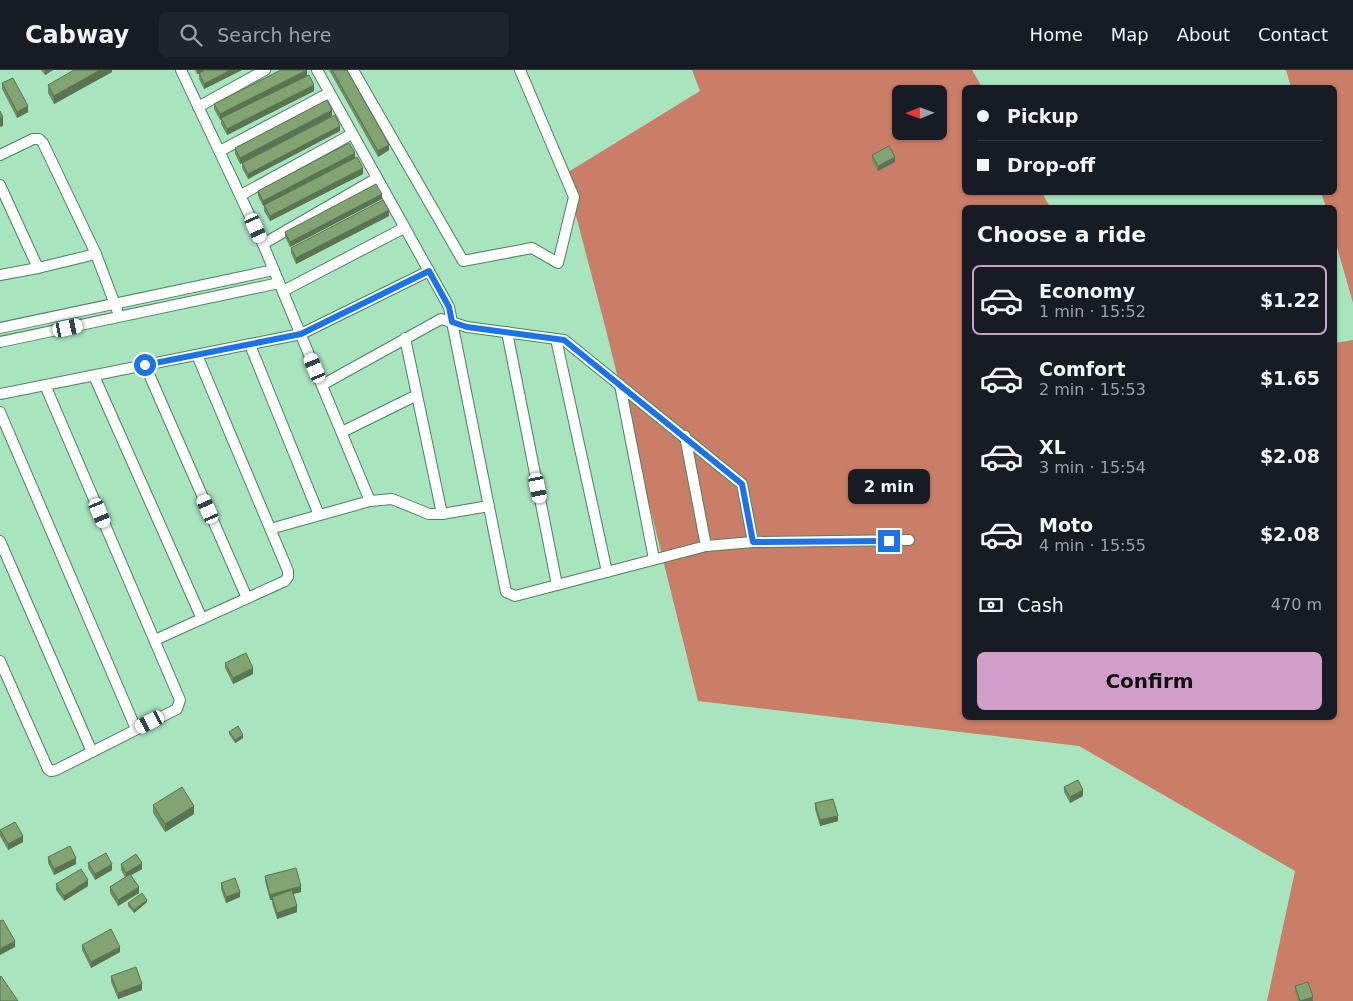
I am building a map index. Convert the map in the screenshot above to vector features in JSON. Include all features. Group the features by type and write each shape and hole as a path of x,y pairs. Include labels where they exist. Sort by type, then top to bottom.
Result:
{"street":[{"path":"181,70 263,244 370,501"},
{"path":"198,107 265,70"},
{"path":"316,70 449,307 506,592 515,596 706,546 753,542 909,540"},
{"path":"352,70 463,261 532,248 558,263 574,197 520,70"},
{"path":"220,151 329,93"},
{"path":"241,195 352,134"},
{"path":"0,155 34,139 39,138 44,143 96,254 120,317"},
{"path":"263,244 377,178"},
{"path":"0,185 38,268"},
{"path":"0,342 281,287 404,228"},
{"path":"0,275 96,254"},
{"path":"0,328 274,270"},
{"path":"0,394 301,334 429,271"},
{"path":"322,385 441,319 467,327 564,340 742,484 753,542"},
{"path":"507,332 556,585"},
{"path":"405,338 442,514"},
{"path":"556,339 607,572"},
{"path":"250,345 319,515"},
{"path":"155,640 286,580 288,577 288,571 197,355"},
{"path":"145,365 247,598"},
{"path":"94,376 202,619"},
{"path":"620,384 654,559"},
{"path":"0,661 48,769 51,771 177,709 180,700 45,385"},
{"path":"342,432 417,396"},
{"path":"0,412 136,729"},
{"path":"685,436 706,546"},
{"path":"270,529 370,501 392,499 429,514 442,514 489,506"},
{"path":"0,541 92,752"}],"shaded area":[{"path":"692,70 972,70 981,85 962,85 962,195 1043,195 1049,205 962,205 962,720 1337,720 1337,343 1353,340 1353,1001 1267,1001 1295,871 1079,746 698,701 605,326 565,174 700,91"},
{"path":"1286,70 1353,70 1353,303 1337,247 1337,205 1325,205 1322,195 1337,195 1337,85 1290,85"}],"building":[{"path":"74,70 100,70 54,96 48,85"},
{"path":"205,70 231,70 204,84 199,73"},
{"path":"281,70 307,70 220,114 214,104"},
{"path":"332,70 347,70 389,145 378,151"},
{"path":"309,75 314,85 227,129 221,118"},
{"path":"13,78 28,106 17,112 2,83"},
{"path":"327,100 332,110 240,158 235,148"},
{"path":"335,115 340,126 248,174 242,163"},
{"path":"349,143 355,153 263,201 258,191"},
{"path":"889,146 895,157 878,166 872,155"},
{"path":"357,157 363,168 270,216 264,205"},
{"path":"376,184 382,194 290,242 285,232"},
{"path":"383,200 389,210 296,258 291,248"},
{"path":"246,653 253,668 233,678 225,663"},
{"path":"238,726 243,735 235,740 229,732"},
{"path":"1078,780 1083,790 1070,797 1064,787"},
{"path":"182,787 194,806 165,824 153,805"},
{"path":"833,799 838,816 820,820 815,803"},
{"path":"15,822 23,836 8,844 0,830"},
{"path":"70,846 76,858 54,869 48,857"},
{"path":"106,853 112,864 95,874 88,863"},
{"path":"136,854 142,863 126,873 121,864"},
{"path":"296,868 301,886 270,895 265,876"},
{"path":"81,869 88,880 64,896 56,884"},
{"path":"130,874 139,887 118,900 110,887"},
{"path":"235,878 240,892 226,897 221,883"},
{"path":"292,890 297,906 277,913 272,897"},
{"path":"142,893 147,900 134,910 128,903"},
{"path":"3,920 15,941 0,949 0,921"},
{"path":"111,929 120,947 91,962 82,945"},
{"path":"136,967 142,984 118,993 111,976"},
{"path":"1,976 18,1001 0,1001"},
{"path":"1308,982 1313,997 1300,1001 1295,986"}],"route":[{"path":"145,365 301,334 429,271 449,307 452,322 467,327 564,340 685,436 742,484 753,542 889,541"}]}
